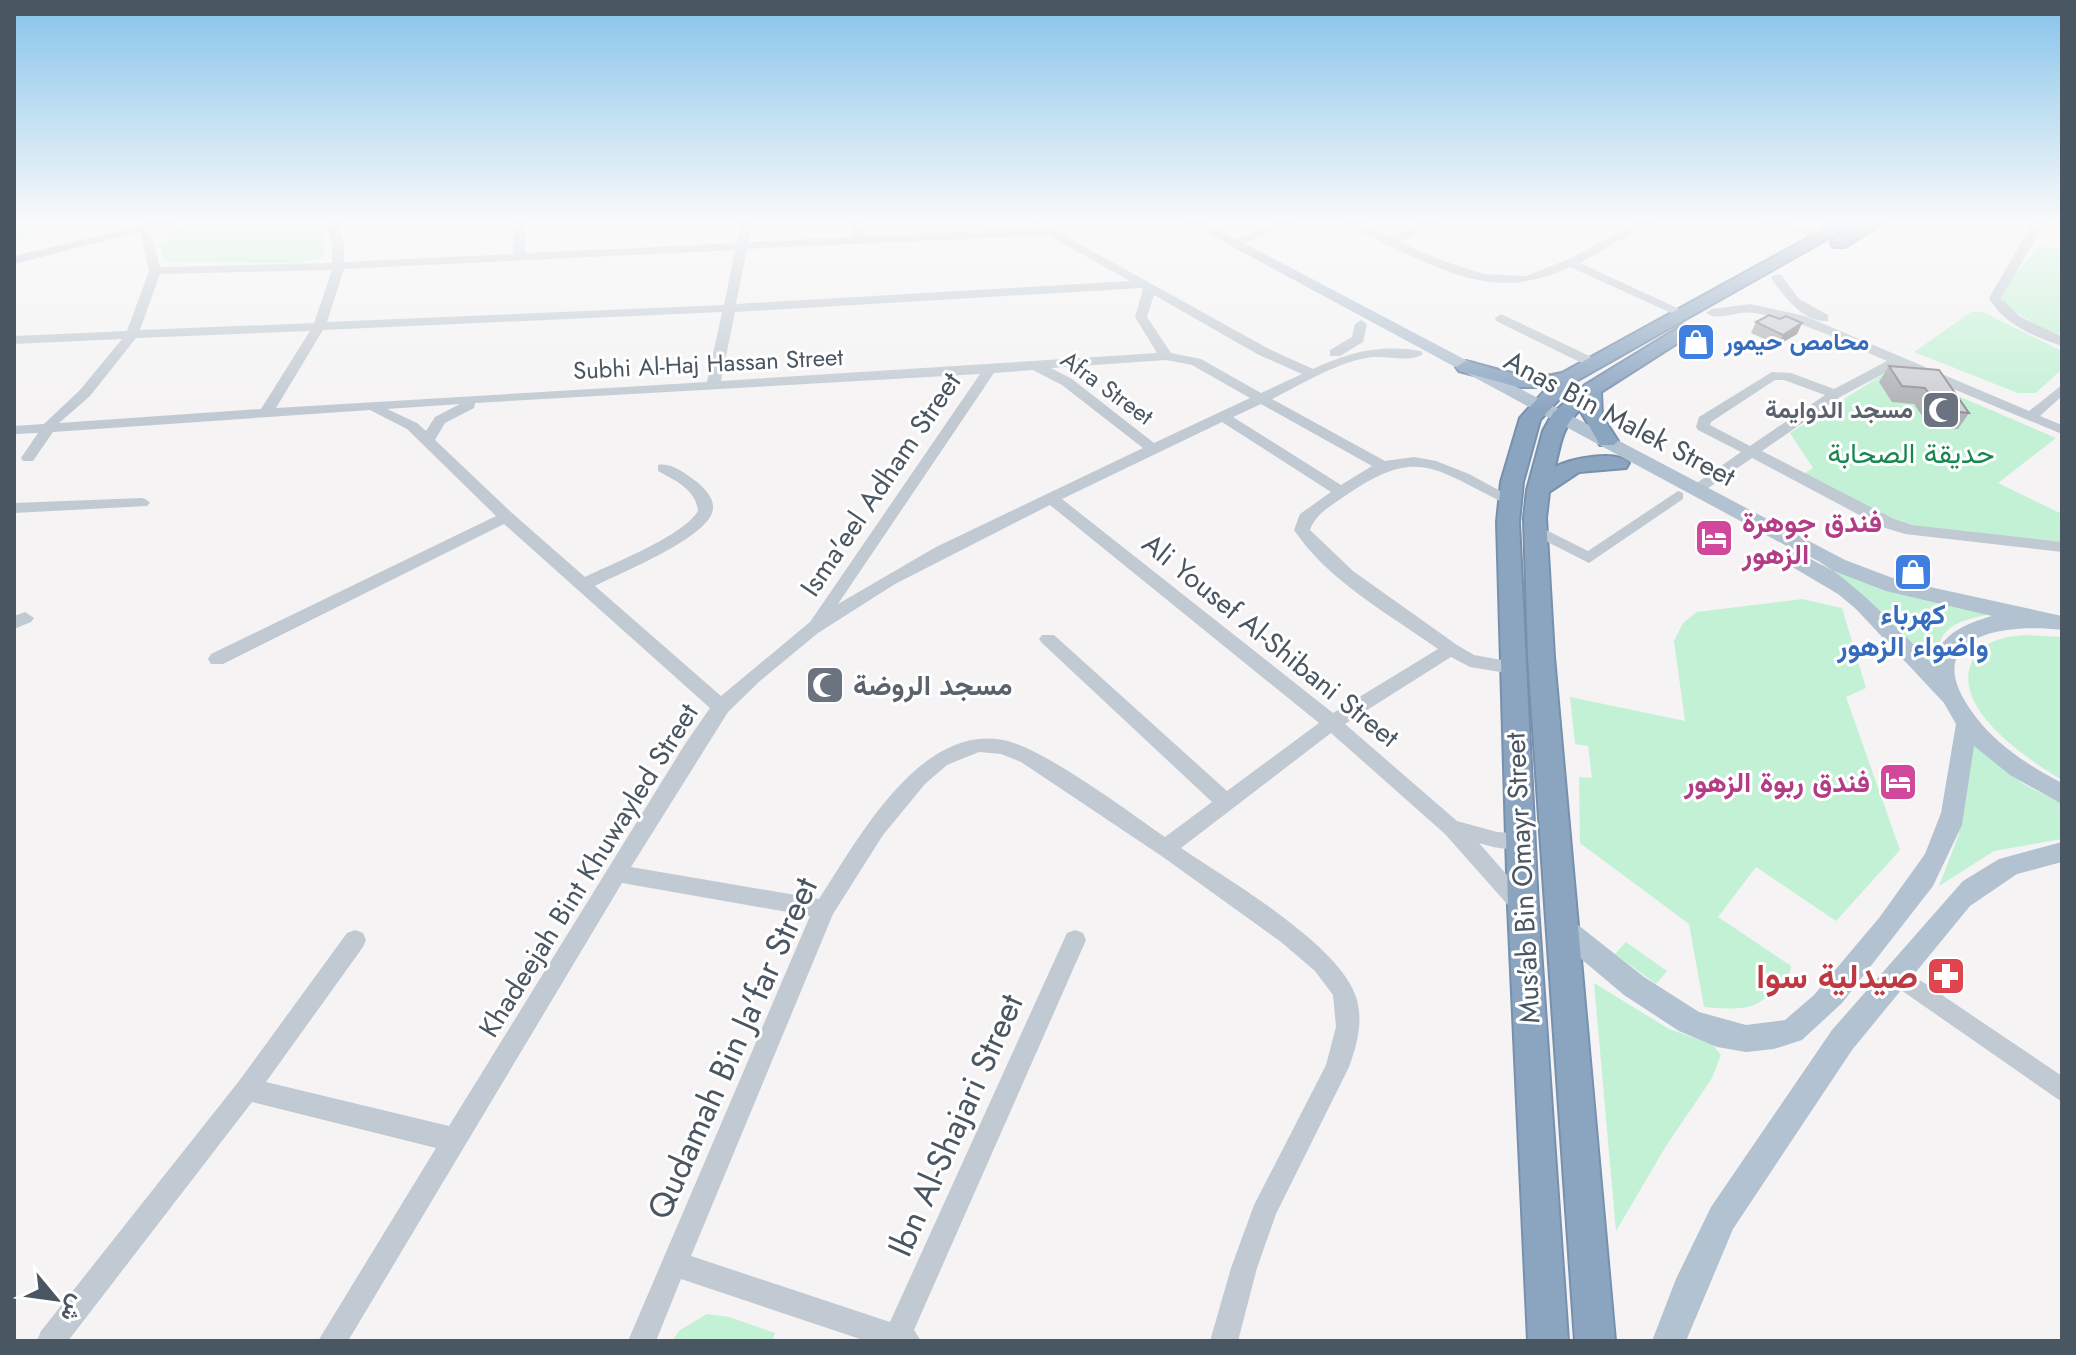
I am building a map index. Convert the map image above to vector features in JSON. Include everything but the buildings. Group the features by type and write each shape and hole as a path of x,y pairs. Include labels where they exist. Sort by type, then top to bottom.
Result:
{"highway":[{"path":"1466,367 1526,383 1552,382 1569,377 1733,284"},
{"path":"1546,418 1712,313 1765,284"},
{"path":"1546,418 1569,377"},
{"path":"1592,389 1588,404 1591,416 1607,441"},
{"name":"Mus'ab Bin Omayr Street","path":"1546,418 1534,531 1541,657 1595,1341"},
{"name":"Mus'ab Bin Omayr Street","path":"1546,418 1509,500 1512,668 1523,906 1548,1341"},
{"path":"1538,490 1561,469 1576,465 1618,463"}],"main road":[{"name":"Anas Bin Malek Street","path":"1288,284 1416,354 1546,418 1607,441 1845,589 1883,623 1951,697"},
{"name":"Anas Bin Malek Street","path":"1310,284 1466,367 1618,463 1866,577 2056,622"},
{"path":"2056,622 2007,620 1979,625 1959,636 1947,652 1944,673 1951,697 1968,724 2000,755 2062,794"},
{"path":"1564,929 1650,997 1686,1021 1725,1035 1763,1039 1795,1030 1816,1011 1910,901 1937,857 1951,823 1959,757 1968,724"},
{"path":"1669,1341 1722,1218 1842,1040 1896,974 1981,880 2009,865 2062,852"}],"street":[{"path":"14,473 132,335 150,284"},
{"path":"266,413 318,326 332,284"},
{"path":"713,387 736,284"},
{"path":"1140,284 1304,374"},
{"path":"1618,284 1682,313"},
{"path":"1782,284 1795,302 1827,319 2035,412 2062,430"},
{"path":"2003,284 1995,298 1998,306 2007,314 2062,342"},
{"path":"14,340 1145,287"},
{"path":"1145,287 1141,317 1166,356"},
{"path":"1712,313 1750,308 1777,312 1826,329 1897,361 2035,412 2062,418"},
{"path":"1501,318 1593,363"},
{"name":"Khadeejah Bint Khuwayled Street","path":"332,1341 616,873 721,707 812,629 889,580 942,551 1304,374 1356,342 1360,337 1361,324"},
{"name":"Khadeejah Bint Khuwayled Street","path":"1304,374 1365,353 1416,354"},
{"name":"Subhi Al-Haj Hassan Street","path":"14,423 59,424 266,413 1166,356 1196,362 1257,399 1382,466"},
{"path":"1534,531 1589,558 1751,454 1835,394 1897,361"},
{"name":"Afra Street","path":"1034,366 1054,373 1153,449"},
{"name":"Isma'eel Adham Street","path":"812,629 990,369"},
{"path":"1835,394 1786,376 1772,376 1704,420 1705,430 1900,527 2062,547"},
{"path":"2035,412 2062,389"},
{"path":"427,441 444,417 492,398"},
{"path":"365,407 406,421 506,517 721,707"},
{"path":"1222,416 1342,492"},
{"name":"Subhi Al-Haj Hassan Street","path":"14,430 59,424"},
{"path":"1509,500 1432,465 1401,460 1382,466 1342,492 1306,518 1302,530 1308,542 1451,649 1470,661 1512,668"},
{"path":"583,585 685,532 702,519 706,510 703,499 680,476 663,468"},
{"name":"Ali Yousef Al-Shibani Street","path":"1052,499 1332,723 1452,828 1523,906"},
{"path":"14,508 142,503"},
{"path":"217,659 506,517"},
{"path":"1048,639 1225,802"},
{"path":"1167,847 1332,723 1451,649"},
{"name":"Qudamah Bin Ja'far Street","path":"642,1341 824,909 876,829 918,779 940,760 979,745 1003,747 1028,757 1167,847 1321,963 1343,988 1348,1028 1343,1050 1320,1103 1291,1152 1256,1232 1224,1341"},
{"name":"Ali Yousef Al-Shibani Street","path":"1452,828 1497,840 1521,840"},
{"path":"616,873 824,909"},
{"path":"51,1341 247,1089 355,940"},
{"name":"Ibn Al-Shajari Street","path":"902,1339 1075,940"},
{"path":"1896,974 2062,1090"},
{"path":"247,1089 455,1140"},
{"path":"675,1264 902,1339"}],"green space":[{"path":"2008,284 2062,284 2062,338 2005,307 2002,297"},
{"path":"1971,312 1983,312 2062,351 2062,369 2036,393 2018,393 1914,352"},
{"name":"حديقة الصحابة","path":"1893,368 2056,438 1998,483 2062,514 2062,545 2050,550 1890,521 1800,476 1813,468 1790,433"},
{"path":"1810,561 1990,614 1948,630 1939,645 1934,671"},
{"path":"1802,599 1842,608 1866,688 1846,697 1900,850 1836,921 1756,867 1718,917 1791,966 1789,979 1768,997 1751,1006 1732,1009 1704,1007 1689,924 1580,843 1579,777 1592,778 1588,746 1575,744 1570,697 1685,721 1674,641 1683,623 1697,612"},
{"path":"2025,635 2062,637 2062,780 2032,761 1999,733 1974,701 1969,684 1973,659 1984,646 1999,639"},
{"path":"1970,742 2025,785 2062,803 2062,839 1994,851 1939,886 1959,834"},
{"path":"1626,942 1667,971 1656,984 1615,954"},
{"path":"1594,983 1669,1029 1712,1044 1721,1055 1712,1078 1666,1146 1616,1231"},
{"path":"707,1314 729,1317 775,1333 772,1341 672,1341 680,1330"}],"place":[{"name":"محامص حيمور","path":"1696,342"},
{"name":"مسجد الدوايمة","path":"1941,410"},
{"name":"فندق جوهرة الزهور","path":"1714,538"},
{"name":"كهرباء واضواء الزهور","path":"1913,572"},
{"name":"مسجد الروضة","path":"825,685"},
{"name":"فندق ربوة الزهور","path":"1898,782"},
{"name":"صيدلية سوا","path":"1946,976"}]}
